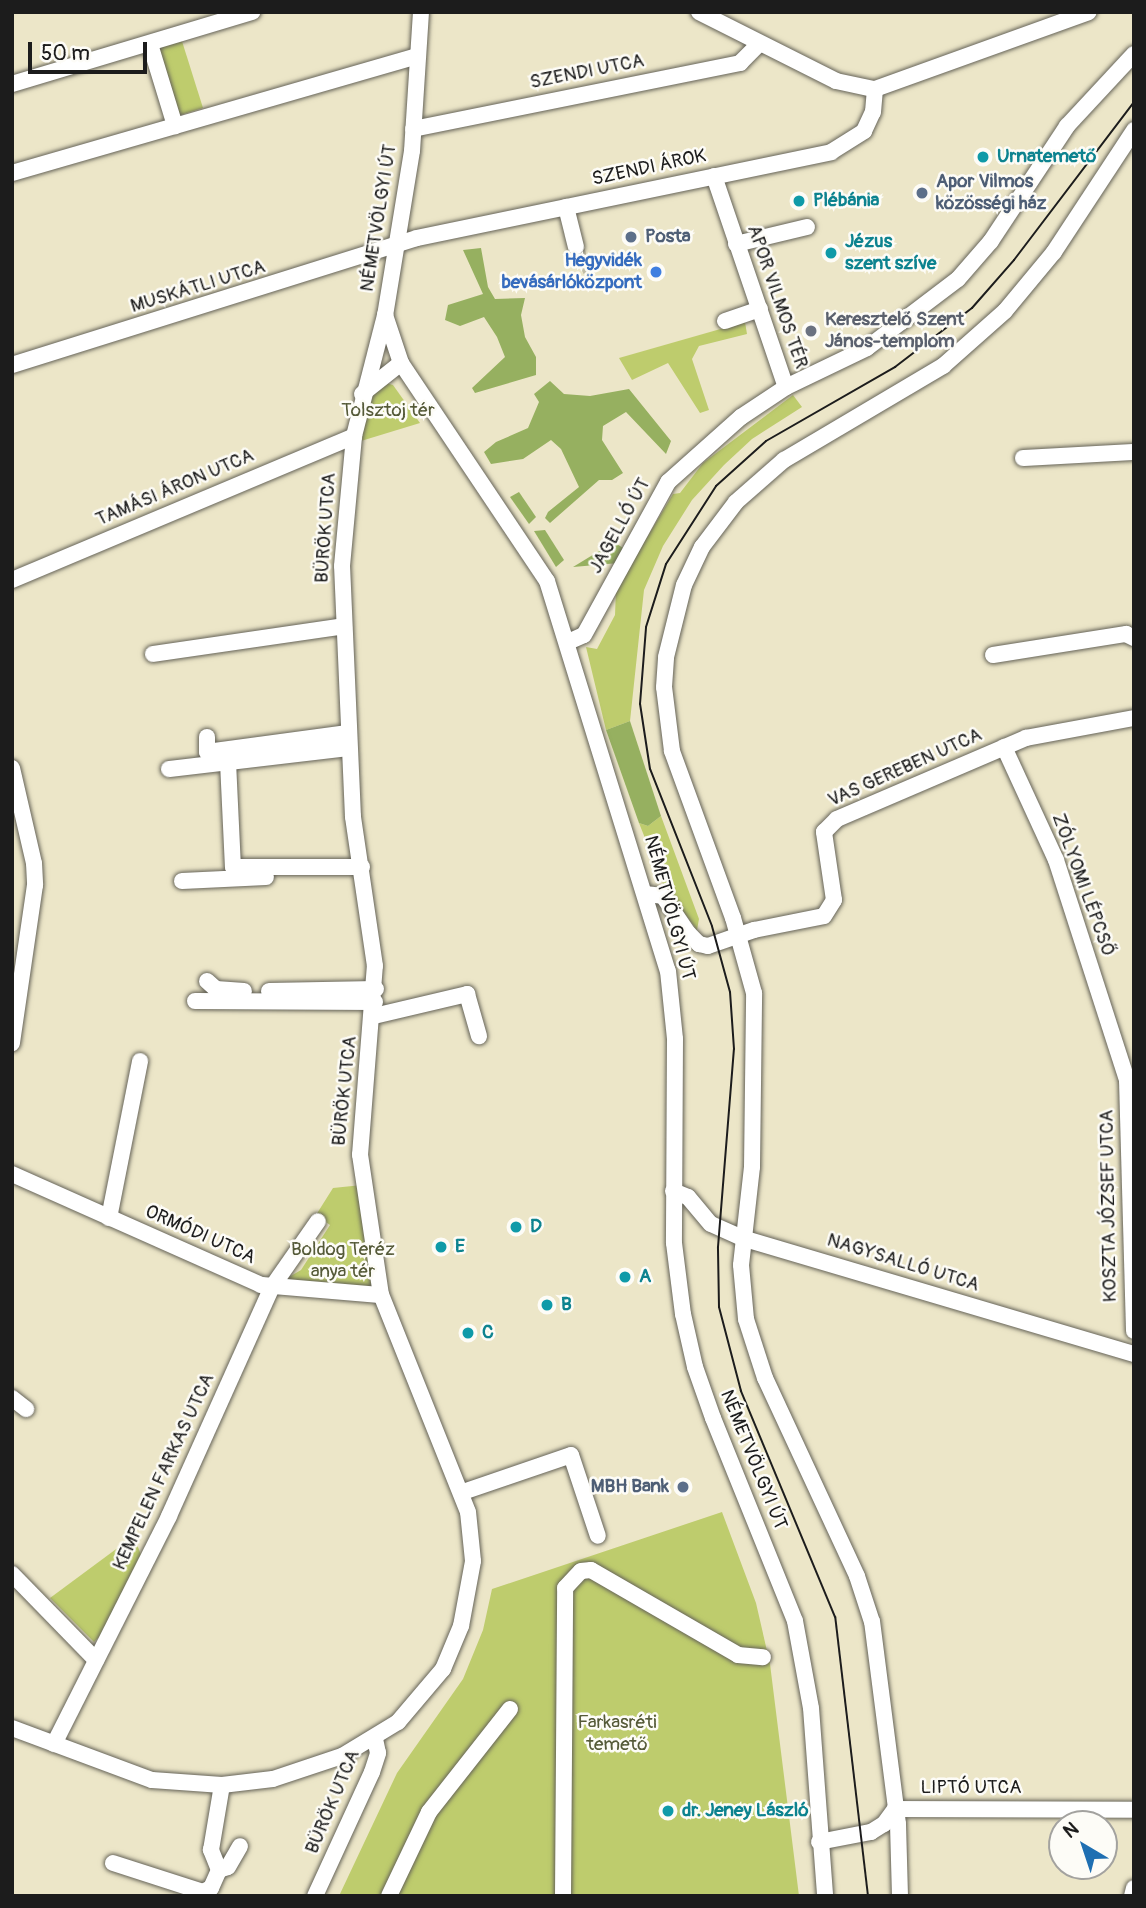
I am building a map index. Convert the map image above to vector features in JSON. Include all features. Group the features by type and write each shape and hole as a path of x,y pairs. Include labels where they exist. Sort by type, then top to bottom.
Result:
{"street":[{"path":"12,85 251,12"},
{"name":"NÉMETVÖLGYI ÚT","path":"421,12 413,129 385,315 401,363 538,562 568,642 668,971 675,1039 674,1243 695,1367 795,1621 811,1708 825,1896"},
{"path":"699,12 835,81 875,89 1089,12"},
{"name":"SZENDI UTCA","path":"413,129 740,63 760,43"},
{"path":"150,44 175,126"},
{"name":"APOR VILMOS TÉR","path":"714,176 786,387 867,348 958,279 991,241 1061,134 1134,54"},
{"path":"12,173 417,56"},
{"name":"SZENDI ÁROK","path":"394,245 714,176 848,144 870,123 875,89"},
{"path":"900,1896 895,1809 870,1614 752,1343 741,1290 742,1238 752,1167 756,1022 754,993 739,935 672,751 665,676 680,598 698,555 721,521 773,468 943,366 1019,297 1134,130"},
{"path":"566,207 576,247"},
{"path":"736,244 807,227"},
{"name":"MUSKÁTLI UTCA","path":"12,365 346,264 394,245"},
{"path":"725,321 760,309"},
{"name":"BÜRÖK UTCA","path":"315,1896 372,1772 378,1753 375,1738 414,1707 443,1669 454,1647 473,1561 463,1492 381,1295 359,1141 375,1002 374,938 362,871 349,741 342,566 354,436 361,396 385,315"},
{"path":"361,396 374,381 401,363"},
{"name":"JAGELLÓ ÚT","path":"568,642 584,635 661,490 706,444 786,387"},
{"name":"TAMÁSI ÁRON UTCA","path":"12,580 354,436"},
{"path":"1023,458 1134,452"},
{"path":"153,654 344,626"},
{"path":"993,655 1126,634 1134,638"},
{"name":"VAS GEREBEN UTCA","path":"645,894 663,896 699,944 708,946 739,935 828,914 834,900 823,844 830,824 1026,738 1134,718"},
{"path":"207,737 207,752 349,741"},
{"path":"169,769 228,762 349,741"},
{"name":"ZÓLYOMI LÉPCSŐ","path":"1004,747 1056,860 1131,1078"},
{"path":"228,762 233,867 362,871"},
{"path":"12,768 34,863 35,885 12,1043"},
{"path":"182,881 362,871"},
{"path":"207,981 216,989 236,992 375,1002"},
{"path":"195,1001 375,1002 467,994 479,1036"},
{"path":"109,1218 140,1061"},
{"name":"KOSZTA JÓZSEF UTCA","path":"1131,1078 1134,1331"},
{"name":"ORMÓDI UTCA","path":"12,1174 272,1287 381,1295"},
{"name":"NAGYSALLÓ UTCA","path":"673,1191 688,1197 711,1224 742,1238 1134,1354"},
{"name":"KEMPELEN FARKAS UTCA","path":"54,1745 169,1516 272,1287 318,1221"},
{"path":"12,1398 26,1409"},
{"path":"463,1492 571,1455 598,1536"},
{"path":"563,1896 565,1588 581,1571 591,1570 738,1655 763,1657"},
{"path":"12,1574 96,1660"},
{"path":"389,1896 429,1812 510,1709"},
{"path":"12,1728 152,1780 222,1785 292,1775 375,1738"},
{"path":"113,1863 204,1892 211,1888 219,1870 211,1850 222,1785"},
{"name":"LIPTÓ UTCA","path":"819,1842 871,1832 884,1824 895,1809 1134,1810"},
{"path":"219,1870 228,1867 240,1846"},
{"path":"1132,1896 1134,1888"}],"green space":[{"path":"181,38 203,108 177,116 155,45"},
{"path":"481,248 488,287 495,299 525,298 521,315 525,337 536,357 536,375 475,393 472,388 505,357 497,337 484,317 460,326 445,320 448,305 483,294 463,250"},
{"path":"745,322 747,334 699,346 692,359 709,410 700,413 668,363 632,380 619,358"},
{"path":"550,381 564,394 590,396 629,389 671,441 666,454 626,412 603,426 602,440 623,473 612,480 599,480 550,523 545,518 548,512 579,487 561,449 551,440 523,459 491,464 484,452 496,442 528,428 539,402 534,394"},
{"name":"Tolsztoj tér","path":"386,383 393,385 420,423 361,441 370,398"},
{"path":"793,395 802,407 752,439 724,465 692,500 663,546 644,590 630,721 606,730 586,647 597,649 615,615 616,589 673,494 680,493 703,463"},
{"path":"519,492 536,517 529,524 510,497"},
{"path":"545,530 564,560 556,567 534,531"},
{"path":"614,542 626,550 619,563 573,567"},
{"path":"630,721 661,816 648,826 639,823 606,730"},
{"path":"661,816 699,919 697,930 664,886 639,823 648,826"},
{"name":"Boldog Teréz anya tér","path":"362,1185 381,1295 272,1287 301,1270 330,1225 316,1215 333,1188"},
{"name":"Farkasréti temető","path":"722,1512 756,1603 770,1664 799,1896 339,1896 397,1773 463,1679 483,1630 492,1589"},
{"path":"127,1541 138,1547 141,1555 106,1630 94,1642 50,1598"}],"tunnel":[{"path":"576,247 581,266 596,262"}],"tram line":[{"path":"868,1896 835,1617 741,1391 719,1307 718,1247 734,1049 730,992 712,926 650,769 640,704 646,627 666,564 716,486 766,441 895,367 972,308 1014,260 1134,102"}],"place":[{"name":"Urnatemető","path":"983,157"},
{"name":"Apor Vilmos közösségi ház","path":"922,193"},
{"name":"Plébánia","path":"799,201"},
{"name":"Posta","path":"631,237"},
{"name":"Jézus szent szíve","path":"831,253"},
{"name":"Hegyvidék bevásárlóközpont","path":"656,272"},
{"name":"Keresztelő Szent János-templom","path":"811,331"},
{"name":"D","path":"516,1227"},
{"name":"E","path":"441,1247"},
{"name":"A","path":"625,1277"},
{"name":"B","path":"547,1305"},
{"name":"C","path":"468,1333"},
{"name":"MBH Bank","path":"683,1487"},
{"name":"dr. Jeney László","path":"668,1811"}]}
